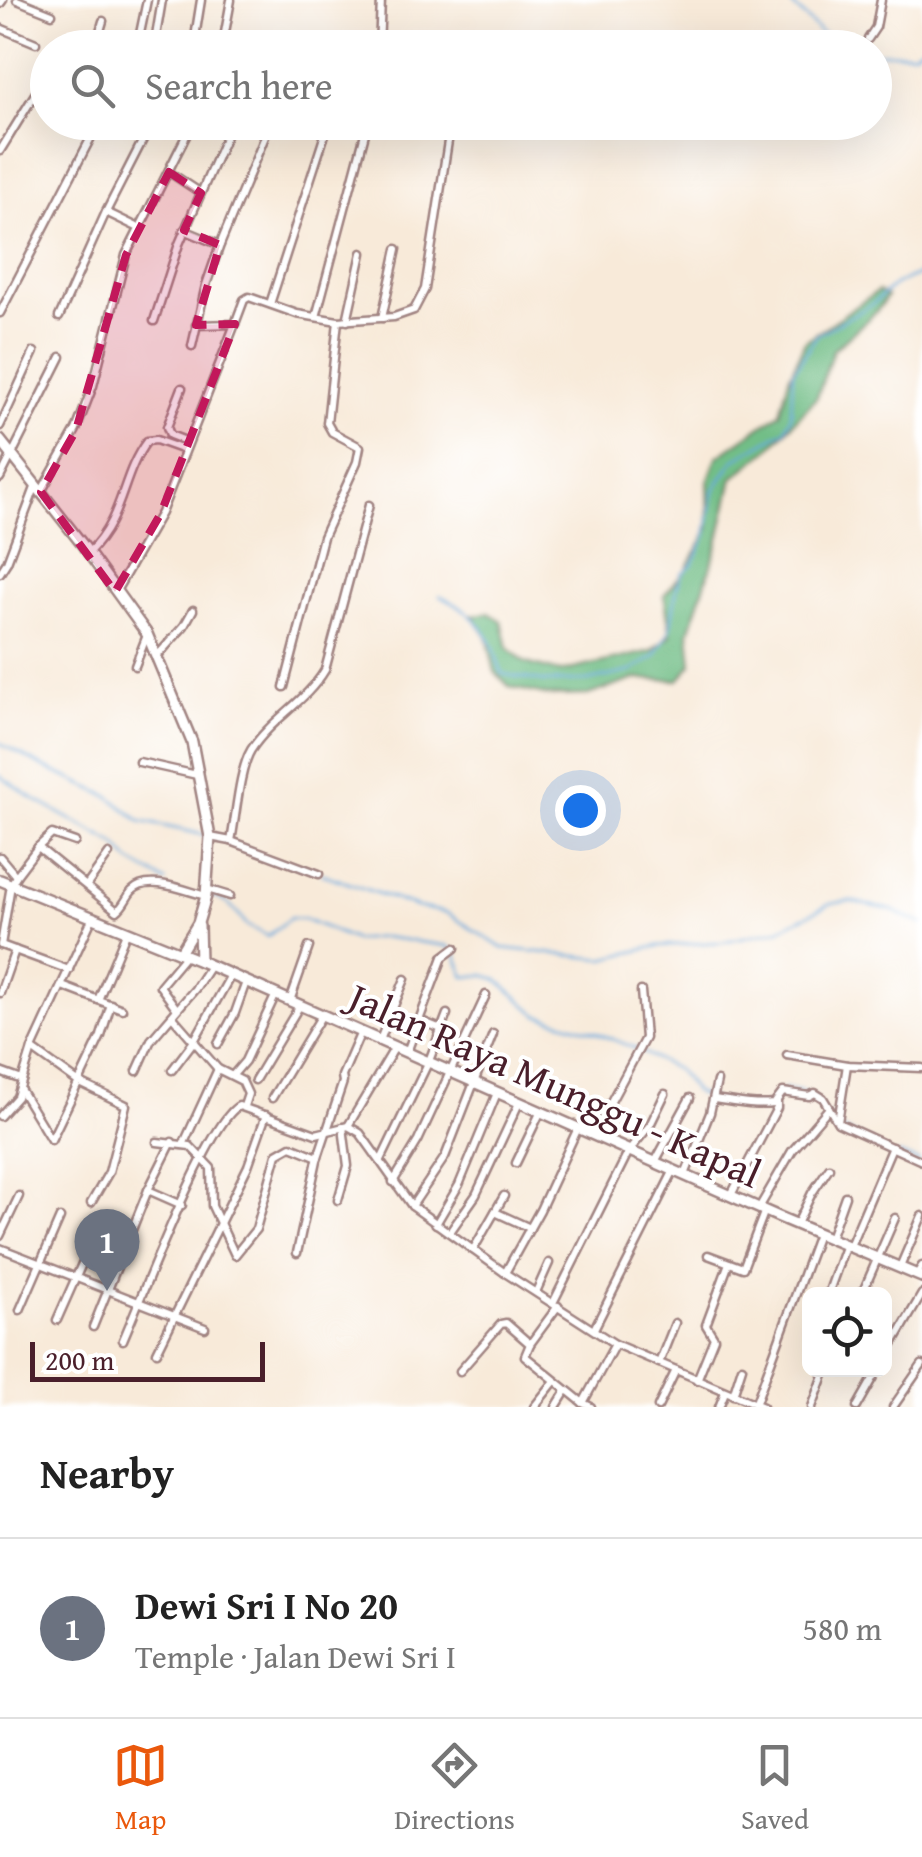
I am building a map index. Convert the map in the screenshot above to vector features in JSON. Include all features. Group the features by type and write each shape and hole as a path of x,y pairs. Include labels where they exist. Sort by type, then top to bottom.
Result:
{"street":[{"path":"18,0 52,14"},
{"path":"141,30 147,0"},
{"path":"157,30 162,0"},
{"path":"196,30 201,0"},
{"path":"225,30 231,0"},
{"path":"380,30 382,0"},
{"path":"874,30 881,0"},
{"path":"100,30 103,21"},
{"path":"0,28 30,40"},
{"path":"0,151 30,102"},
{"path":"0,312 90,140"},
{"path":"59,317 143,140"},
{"path":"0,573 38,488 76,430 93,386 126,255 184,140"},
{"path":"154,321 184,230 224,140"},
{"path":"192,346 220,244 263,140"},
{"path":"270,304 323,140"},
{"path":"316,317 363,140"},
{"path":"115,592 160,513 246,298 297,314 338,321 408,314 421,301 448,140"},
{"path":"169,172 202,193"},
{"path":"106,212 139,228"},
{"path":"184,230 220,244"},
{"path":"382,318 397,249"},
{"path":"347,321 362,253"},
{"path":"284,688 323,538 360,447 332,432 327,423 338,321"},
{"path":"196,325 234,324"},
{"path":"0,426 34,352"},
{"path":"0,478 60,357"},
{"path":"182,388 167,427 170,435 186,446"},
{"path":"0,440 147,634 192,742 212,834 206,892 198,923 183,954 160,986 194,1041 218,1070 235,1072 246,1088 244,1106"},
{"path":"88,553 112,526 134,466 148,441 186,446"},
{"path":"231,841 248,754 315,687 325,670 369,506"},
{"path":"158,655 184,626 192,610"},
{"path":"135,666 147,634"},
{"path":"139,762 199,775"},
{"path":"69,970 1,945 14,880 52,834 75,842"},
{"path":"212,834 319,874"},
{"path":"38,848 87,885 111,909 121,910 135,888 149,884 230,896"},
{"path":"87,885 109,854"},
{"path":"0,857 14,880"},
{"name":"Jalan Raya Munggu - Kapal","path":"0,880 14,880 92,919 205,963 762,1209 920,1272"},
{"path":"104,924 111,909"},
{"path":"0,1116 14,1102 32,1049 92,919"},
{"path":"137,1071 151,1040 196,989 205,963 198,923"},
{"path":"98,1000 126,932"},
{"path":"256,1080 295,1003 310,947"},
{"path":"407,1052 443,957 455,948"},
{"path":"0,993 15,950"},
{"path":"172,1070 194,1041 231,975"},
{"path":"380,1040 405,978"},
{"path":"218,1044 246,982"},
{"path":"62,986 122,1009"},
{"path":"594,1135 645,1038 642,991"},
{"path":"235,1072 245,1061 276,994"},
{"path":"393,1183 418,1141 486,996"},
{"path":"20,1089 51,1140 96,1046 110,1004"},
{"path":"382,1160 429,1061 446,1014"},
{"path":"272,1098 322,1016"},
{"path":"419,1020 441,1029"},
{"path":"297,1253 318,1157 342,1076 361,1032"},
{"path":"412,1206 440,1167 493,1034"},
{"path":"338,1200 348,1166 346,1127 395,1046"},
{"path":"32,1049 78,1082 126,1105 108,1172 91,1202"},
{"path":"787,1054 847,1065 922,1068"},
{"path":"838,1123 847,1065"},
{"path":"184,1143 218,1070"},
{"path":"0,1072 22,1080"},
{"path":"685,1175 714,1100 717,1081"},
{"path":"436,1224 459,1185 498,1092"},
{"path":"714,1100 748,1106 771,1104 783,1092 809,1096 812,1092 823,1098 838,1123 922,1160"},
{"path":"615,1344 588,1406 525,1356 556,1305 630,1151 650,1125 664,1094"},
{"path":"656,1162 690,1098"},
{"path":"732,1194 777,1108 777,1101"},
{"path":"450,1233 476,1195 520,1102"},
{"path":"123,1340 202,1159 231,1110 244,1106 287,1126 316,1134 346,1127 360,1133 412,1206 505,1273 615,1344 758,1406 819,1233"},
{"path":"708,1255 743,1268 762,1209 792,1152 829,1108"},
{"path":"516,1163 540,1111"},
{"path":"156,1352 248,1166 266,1115"},
{"path":"505,1273 578,1128"},
{"path":"157,1142 184,1143 212,1172 209,1195 236,1255 256,1229 276,1154 291,1146 318,1157"},
{"path":"93,1327 148,1190 172,1142"},
{"path":"831,1287 892,1147"},
{"path":"797,1224 829,1168"},
{"path":"594,1329 674,1170"},
{"path":"148,1190 182,1205"},
{"path":"0,1236 19,1196"},
{"path":"473,1250 504,1196"},
{"path":"830,1238 845,1196"},
{"path":"495,1212 530,1228"},
{"path":"900,1267 922,1216"},
{"path":"20,1310 60,1218"},
{"path":"865,1287 895,1218"},
{"path":"57,1320 100,1223"},
{"path":"0,1248 205,1328"},
{"path":"536,1292 549,1263"},
{"path":"698,1380 714,1338 706,1324 729,1263"},
{"path":"892,1345 922,1294"},
{"path":"659,1363 675,1322"},
{"path":"460,1371 502,1323 530,1344"},
{"path":"893,1407 922,1364"},
{"path":"719,1407 742,1367"},
{"path":"658,1407 676,1370"},
{"path":"812,1407 823,1377"},
{"path":"856,1407 874,1377"},
{"path":"534,1407 554,1382"},
{"path":"556,1407 566,1392"}],"highlighted area":[{"path":"169,172 201,193 184,230 220,245 196,325 235,324 161,513 115,592 41,492 76,430 126,255"}],"green space":[{"path":"878,291 887,296 877,311 833,350 817,397 768,450 733,478 717,548 689,632 692,664 679,680 636,679 588,695 549,696 510,687 495,672 487,636 473,615 489,613 502,621 508,648 526,663 560,672 652,651 671,635 664,595 687,568 709,529 708,481 717,457 780,413 805,341"}],"waterway":[{"path":"787,0 818,30"},
{"path":"892,53 914,52 922,46"},
{"path":"440,596 477,622 492,644 503,674 545,682 587,681 632,671 655,656 670,630 682,573 693,564 706,536 714,490 734,460 785,430 791,417 793,372 817,335 871,305 894,285 922,273"},
{"path":"0,743 110,797 140,821 205,835"},
{"path":"0,776 115,844 130,861 166,882"},
{"path":"322,874 417,907 447,913 502,948 603,959 658,946 722,942 780,929 830,904 849,901 891,910 922,924"},
{"path":"211,895 229,904 248,926 268,936 290,918 305,919 355,940 383,937 448,946 465,977 483,975 497,979 538,1015 637,1049"},
{"path":"642,1052 677,1070 696,1093 711,1098"},
{"path":"784,1089 805,1093"},
{"path":"827,1115 839,1129 871,1142"},
{"path":"899,1154 919,1162"}],"place":[{"name":"Dewi Sri I No 20","path":"107,1291"}]}
